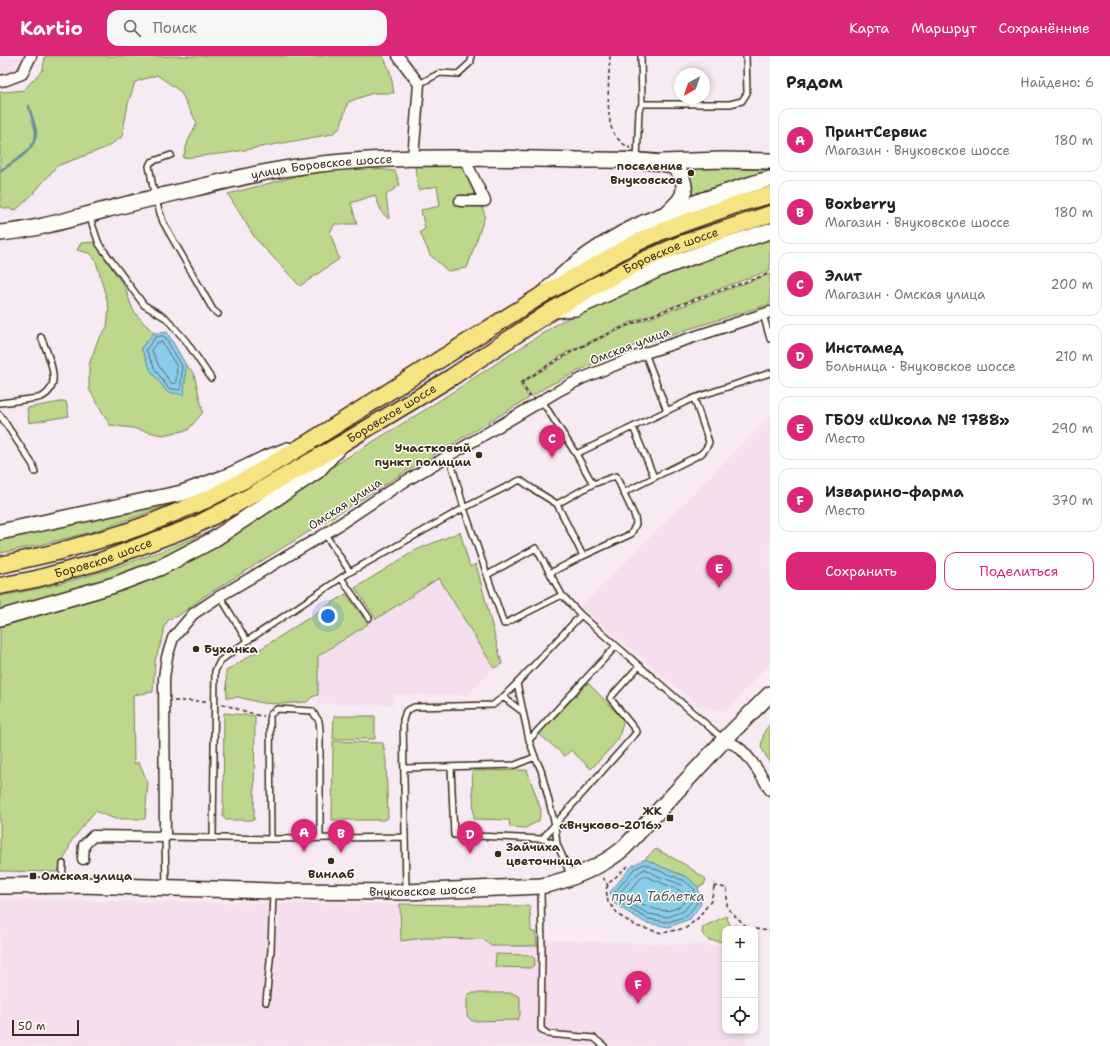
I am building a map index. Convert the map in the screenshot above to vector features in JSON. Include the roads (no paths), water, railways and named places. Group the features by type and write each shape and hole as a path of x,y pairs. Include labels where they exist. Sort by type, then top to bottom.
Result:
{"main road":[{"name":"Боровское шоссе","path":"0,565 57,552 120,534 208,499 252,476 306,444 542,295 634,244 660,232 741,202 770,195"},
{"name":"Боровское шоссе","path":"0,586 36,579 98,562 188,529 231,507 343,443 452,377 553,310 596,285 656,254 691,239 770,214"}],"street":[{"path":"0,81 22,74 31,56"},
{"path":"398,56 418,84 413,158"},
{"name":"улица Боровское шоссе","path":"0,233 45,226 243,177 318,164 413,158 642,158"},
{"path":"460,201 485,201 464,158"},
{"path":"642,158 770,161"},
{"path":"642,158 672,166 683,179 685,187 684,194 666,214"},
{"path":"542,295 566,271 605,244 640,225 666,214 750,184 770,179"},
{"path":"553,310 575,308 661,268 770,231"},
{"name":"Омская улица","path":"165,837 164,678 167,657 173,638 193,614 220,596 325,534 394,488 583,378 645,353 767,313"},
{"path":"0,618 114,585 171,562 211,541 317,471 343,443"},
{"path":"0,532 182,494 229,476 271,456 306,444"},
{"name":"Внуковское шоссе","path":"0,886 62,885 406,892 550,885 572,877 617,855 724,740 767,699"},
{"path":"724,740 738,747 745,754 770,790"},
{"path":"83,859 84,845 93,836 165,837"}],"lane":[{"path":"418,84 440,73 458,74 470,62 471,56"},
{"path":"641,56 642,104 639,110 642,158"},
{"path":"642,104 730,104 742,101 747,93 746,56"},
{"path":"171,155 151,162 148,166 155,198 164,222 213,310 218,314"},
{"path":"89,214 99,244 144,305 166,318 186,341 211,378"},
{"path":"767,313 770,339"},
{"path":"0,403 43,397 49,390 54,375 42,337"},
{"path":"645,353 666,411"},
{"path":"576,454 694,398 770,373"},
{"path":"623,493 701,454 708,446 709,442 694,398"},
{"path":"542,401 576,454 593,484"},
{"path":"0,415 33,465 35,472"},
{"path":"633,427 654,477"},
{"path":"449,455 464,508 504,624 562,595"},
{"path":"550,573 631,534 636,524 635,517 616,476 593,484 557,504"},
{"path":"213,837 215,671 220,661 247,640 350,572 464,508 520,480 557,504 583,556"},
{"path":"325,534 350,572"},
{"path":"486,575 536,548 562,595 581,615 724,740"},
{"path":"341,578 369,618"},
{"path":"220,596 247,640"},
{"path":"406,892 403,720 406,711 414,707 493,705 518,682 581,615"},
{"path":"529,740 616,646"},
{"path":"542,839 637,732 610,698 639,666"},
{"path":"518,682 529,740 541,770 555,825 557,844 572,877"},
{"path":"503,697 523,712"},
{"path":"270,839 270,715 277,709 312,710 319,721 320,838"},
{"path":"404,768 515,765 535,757"},
{"path":"451,767 454,835 542,839 557,844"},
{"path":"166,888 165,837 270,839 405,837"},
{"path":"62,885 63,864"},
{"path":"541,886 541,1029 548,1034 594,1038 604,1046"},
{"path":"266,1002 271,950 273,890"}],"water":[{"path":"167,332 186,365 184,395 167,392 151,371 141,348 154,333"},
{"name":"пруд Таблетка","path":"645,859 687,877 698,887 701,904 690,919 669,927 646,923 615,904 610,892 632,866"}],"waterway":[{"path":"0,171 17,160 28,150 35,139 36,131 29,106"}],"place":[{"name":"поселение Внуковское","path":"691,173"},
{"name":"Участковый пункт полиции","path":"479,455"},
{"name":"Элит","path":"552,458"},
{"name":"ГБОУ «Школа № 1788»","path":"719,588"},
{"name":"Буханка","path":"196,649"},
{"name":"ЖК «Внуково-2016»","path":"670,818"},
{"name":"ПринтСервис","path":"304,852"},
{"name":"Boxberry","path":"341,853"},
{"name":"Инстамед","path":"470,854"},
{"name":"Зайчиха цветочница","path":"498,854"},
{"name":"Винлаб","path":"331,861"},
{"name":"Омская улица","path":"33,876"},
{"name":"Изварино-фарма","path":"638,1004"}]}
